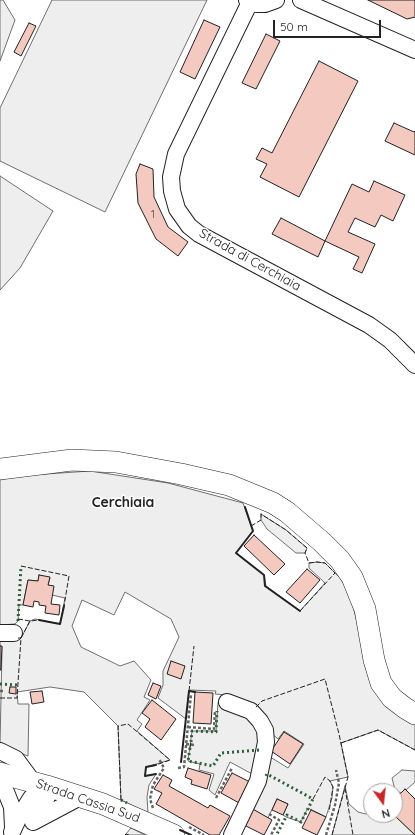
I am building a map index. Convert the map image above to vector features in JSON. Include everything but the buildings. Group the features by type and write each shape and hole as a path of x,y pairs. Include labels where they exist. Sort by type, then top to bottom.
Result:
{"main road":[{"path":"0,469 72,460 116,462 181,474 229,485 273,503 287,512 322,542 340,560 352,576 365,609 374,660 381,683 392,698 415,714"},
{"name":"Strada Cassia Sud","path":"0,773 82,796 122,812 179,830"}],"street":[{"name":"Strada di Cerchiaia","path":"276,0 265,4 248,1 176,154 171,177 172,192 177,209 189,226 199,234 370,325 390,340 415,365"},
{"path":"301,0 415,50"},
{"path":"228,702 252,711 265,730 266,742 258,781 232,835"},
{"path":"0,750 16,759 40,784 48,795 35,821"},
{"path":"11,834 19,817 40,784"},
{"path":"0,785 6,792 12,807 14,820 11,834"},
{"path":"11,834 82,796"}],"path":[{"path":"178,768 184,767 191,694"},
{"path":"188,727 214,729 216,700 228,702"},
{"path":"186,744 195,745"},
{"path":"158,759 164,768 154,785 150,799 153,808 159,811"},
{"path":"216,798 232,768"},
{"path":"326,835 335,805 339,783 336,770"},
{"path":"269,814 279,820 271,835"},
{"path":"179,830 204,835"}],"shaded area":[{"path":"0,0 3,0 15,20 0,61"},
{"path":"52,0 207,0 105,212 0,161 0,108"},
{"path":"0,176 53,211 20,268 0,290"},
{"path":"90,471 168,483 243,503 253,531 236,553 264,575 266,586 300,611 325,583 309,568 309,563 325,563 340,578 350,594 359,630 415,722 415,750 378,730 341,743 348,777 330,781 333,787 332,798 326,817 308,808 301,822 286,817 283,815 288,804 277,799 268,818 252,809 267,755 288,768 304,744 284,731 278,739 227,695 215,694 216,691 189,690 186,719 158,698 163,685 163,671 179,637 171,619 125,592 114,615 82,600 72,626 81,647 120,666 134,661 151,680 144,697 150,700 137,720 142,724 137,731 170,760 146,767 145,776 156,774 149,785 147,797 148,813 121,800 118,726 84,692 50,687 17,692 18,704 29,704 28,756 0,746 2,647 0,646 0,637 21,638 30,621 35,619 60,624 65,598 52,595 48,585 50,578 39,575 38,581 28,580 23,605 19,605 18,621 15,624 0,625 0,480 16,476"},
{"path":"261,514 286,530 307,548 305,553 296,553 267,529 261,520"},
{"path":"218,703 239,709 260,730 254,775 230,762 215,795 209,790 214,774 199,770 200,764 188,761 192,731 216,731"},
{"path":"402,770 415,771 415,782 403,791 403,783 393,783 392,778"},
{"path":"345,786 349,804 358,812 363,813 363,823 402,823 415,835 332,835"},
{"path":"131,828 145,835 125,835"}],"hedge":[{"path":"18,621 21,566"},
{"path":"0,684 18,685"},
{"path":"191,742 192,731 216,732 217,711"},
{"path":"190,748 188,761 213,766 221,753 260,750"},
{"path":"266,776 267,774 313,799 301,822 287,815 277,834 278,835"},
{"path":"121,800 127,803"}],"fence":[{"path":"251,526 261,520 261,514 286,530 307,548 305,553 309,563 325,563 335,573 300,611"},
{"path":"21,566 69,576 64,606"},
{"path":"18,619 30,621"},
{"path":"21,638 30,621 39,620"},
{"path":"0,698 17,698 21,638 18,638"},
{"path":"189,691 194,646"},
{"path":"256,707 262,701 325,679 348,777 332,835"},
{"path":"121,800 118,726 128,724 170,760 156,765"},
{"path":"341,743 378,730 415,750"},
{"path":"190,748 191,742"},
{"path":"313,799 325,777 330,781 333,787 329,812"},
{"path":"345,788 353,835"},
{"path":"125,835 129,835"}],"wall":[{"path":"245,507 253,531 236,553 264,575 265,586 300,611"},
{"path":"39,620 60,624 64,606"},
{"path":"181,762 189,691 195,692"},
{"path":"156,765 146,767 145,776 156,774"},
{"path":"180,830 191,835"}],"district":[{"name":"Cerchiaia","path":"123,503"}]}
